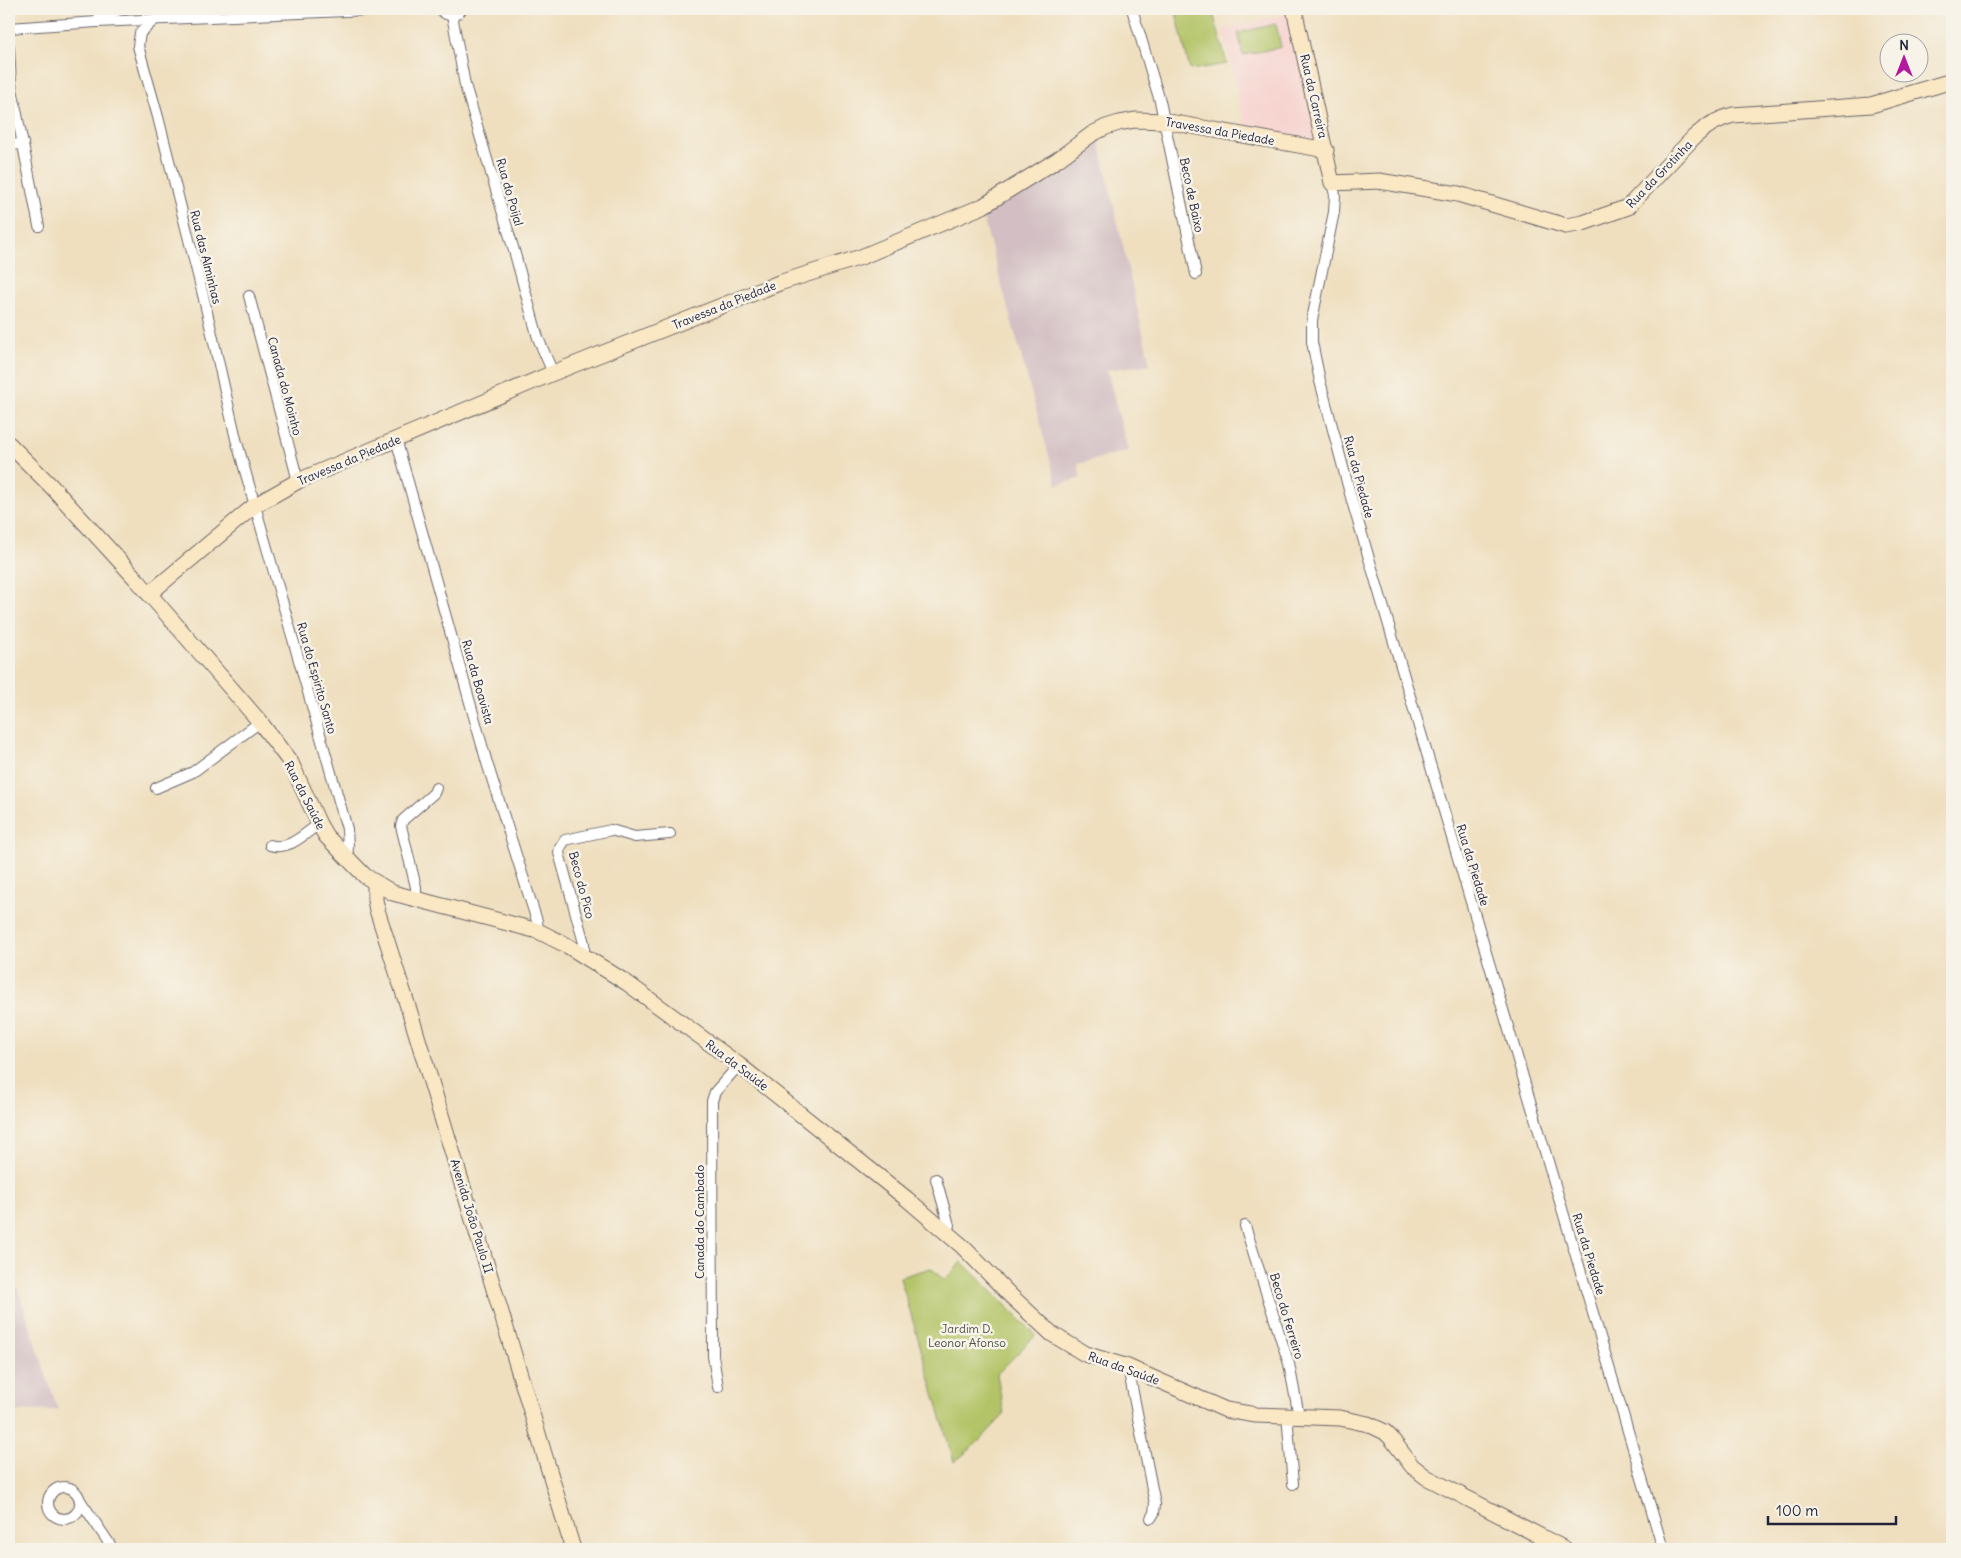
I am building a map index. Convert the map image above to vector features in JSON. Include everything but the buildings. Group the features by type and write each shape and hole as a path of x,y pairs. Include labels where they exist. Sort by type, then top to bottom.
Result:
{"street":[{"path":"97,22 100,15 124,9 127,22"},
{"path":"9,28 97,22 392,9"},
{"path":"440,9 445,14 452,15 457,14 462,9"},
{"name":"Beco de Baixo","path":"1132,9 1160,101 1196,274"},
{"name":"Rua da Carreira","path":"1294,9 1332,183"},
{"name":"Rua do Poijal","path":"452,15 465,85 538,338 554,373"},
{"name":"Rua das Alminhas","path":"153,21 140,33 138,46 204,299 236,439 254,506"},
{"path":"9,48 11,84 38,226"},
{"name":"Rua da Grotinha","path":"1332,183 1379,181 1449,193 1558,224 1574,226 1628,207 1694,137 1706,126 1718,119 1733,115 1871,105 1952,81"},
{"name":"Travessa da Piedade","path":"149,594 254,506 298,481 554,373 779,283 860,257 983,206 1057,160 1092,134 1106,127 1135,120 1164,121 1326,150"},
{"path":"9,146 23,143"},
{"name":"Rua da Piedade","path":"1332,183 1335,195 1334,212 1312,320 1312,342 1320,381 1352,501 1663,1549"},
{"name":"Canada do Moinho","path":"249,296 298,481"},
{"name":"Rua da Boavista","path":"396,439 487,764 537,920 538,931"},
{"name":"Rua da Saúde","path":"9,444 52,487 149,594 260,722 290,763 319,824 357,870 375,883 393,892 416,899 538,931 584,956 627,983 739,1066 947,1232 1052,1334 1084,1354 1128,1367 1226,1410 1256,1415 1352,1419 1376,1427 1391,1438 1412,1466 1426,1478 1565,1549"},
{"name":"Rua do Espirito Santo","path":"254,506 347,830 347,859"},
{"path":"156,788 193,772 260,722"},
{"path":"416,899 416,887 401,826 403,820 434,793 436,788"},
{"path":"270,845 277,847 287,846 319,824"},
{"name":"Beco do Pico","path":"584,956 584,943 560,853 561,844 565,840 611,830 636,837 670,834"},
{"name":"Avenida João Paulo II","path":"375,883 374,894 377,910 573,1549"},
{"name":"Canada do Cambado","path":"718,1387 713,1356 712,1101 715,1092 739,1066"},
{"path":"936,1179 949,1225 947,1232"},
{"name":"Beco do Ferreiro","path":"1245,1226 1289,1364 1293,1416 1293,1484"},
{"path":"1128,1367 1155,1504 1154,1513 1151,1518"},
{"path":"80,1500 77,1512 66,1519 54,1515 49,1510 49,1497 53,1491 65,1487 72,1489 77,1494 113,1549"},
{"path":"73,1516 97,1524"}],"shaded area":[{"path":"1292,13 1316,137 1310,142 1246,130 1223,29"},
{"path":"1098,137 1150,364 1107,370 1128,451 1078,464 1081,478 1057,485 982,214"},
{"path":"9,1263 58,1410 9,1412"}],"green space":[{"path":"1175,9 1212,9 1227,64 1190,70"},
{"path":"1276,24 1281,47 1243,55 1238,33"},
{"name":"Jardim D. Leonor Afonso","path":"962,1262 1036,1335 997,1374 1004,1415 973,1447 954,1462 900,1277 931,1268 944,1280"}]}
